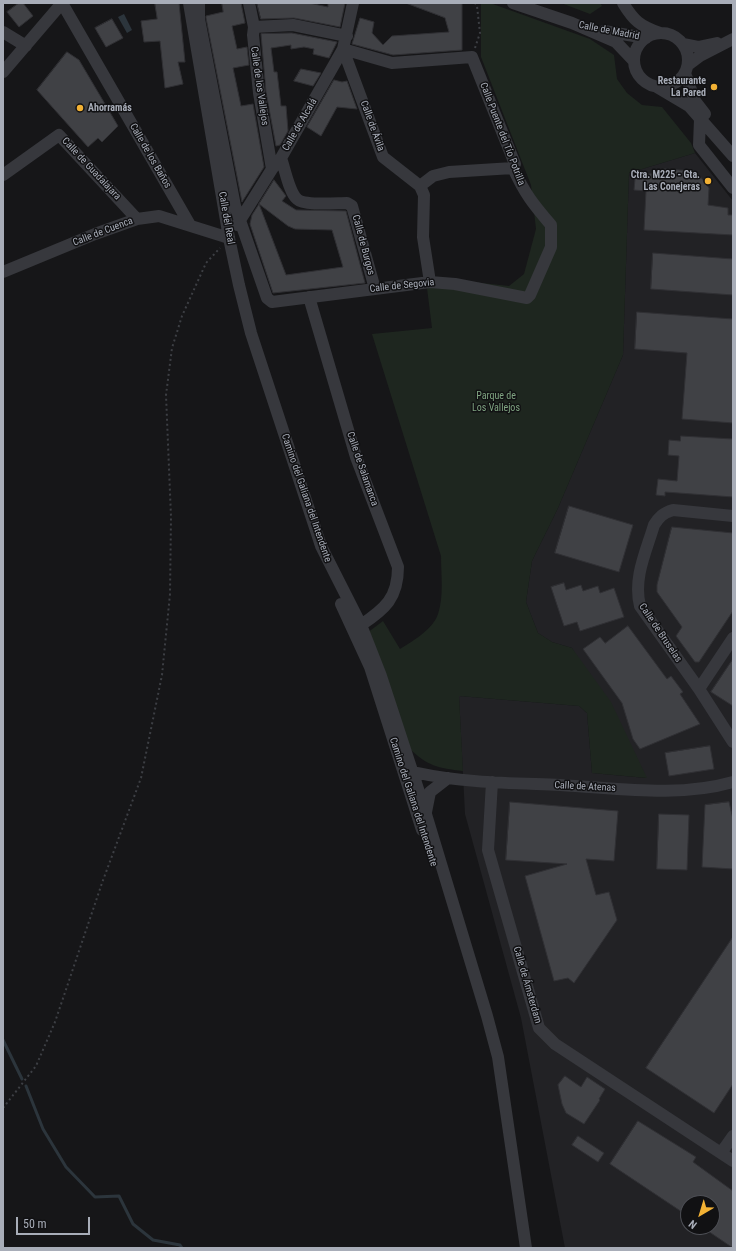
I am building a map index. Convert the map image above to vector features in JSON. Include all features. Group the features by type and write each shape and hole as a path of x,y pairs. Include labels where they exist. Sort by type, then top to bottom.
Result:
{"street":[{"path":"3,72 62,3"},
{"name":"Calle de los Baños","path":"62,3 190,225"},
{"name":"Calle del Real","path":"189,3 238,285 251,333 282,429"},
{"path":"199,3 200,19 227,166 240,221"},
{"name":"Calle de los Vallejos","path":"249,3 254,27 253,35 259,93 272,168"},
{"name":"Calle de Alcalá","path":"229,238 272,168 281,158 343,49 353,3"},
{"name":"Calle de Madrid","path":"513,3 572,23 616,42 634,61"},
{"path":"623,3 642,27 660,33 669,34 677,38 683,44 687,54 686,69 695,100 733,155"},
{"name":"Calle de Madrid","path":"572,23 617,34 646,38"},
{"path":"254,27 293,25 346,36"},
{"path":"3,32 26,46"},
{"path":"660,33 646,38 638,48 634,61 636,70 641,78 648,84 657,87 689,106 733,155"},
{"path":"683,44 698,47 730,40"},
{"path":"657,87 674,84 686,69 700,56 730,40"},
{"path":"343,49 392,63 472,57"},
{"name":"Calle de Ávila","path":"343,49 383,157 420,186"},
{"name":"Calle Puente del Tío Potrilla","path":"472,57 515,164 513,168 522,189 530,201 551,225 551,247 530,295"},
{"path":"700,118 699,145 733,188"},
{"name":"Calle de Guadalajara","path":"3,175 59,135 137,219"},
{"name":"Calle de Burgos","path":"281,158 294,195 298,201 306,203 346,203 352,206 375,289"},
{"path":"430,282 423,237 424,194 420,186 432,176 449,172 513,168"},
{"name":"Calle de Cuenca","path":"3,272 95,234 137,219 159,216 229,238"},
{"name":"Calle de Segovia","path":"240,221 267,298 272,302 430,282 455,284 519,298 527,298 530,295"},
{"name":"Calle de Salamanca","path":"309,297 356,457 398,567 398,580 395,593 379,613 361,625"},
{"name":"Camino del Galiana del Intendente","path":"282,429 321,546 361,625 381,676 415,779 495,1043 526,1248"},
{"name":"Camino del Galiana del Intendente","path":"282,429 294,478 316,547 370,667 491,1045 504,1100"},
{"name":"Calle de Bruselas","path":"733,516 672,510 664,513 658,518 654,526 637,581 637,594 640,606 699,689 733,742"},
{"path":"699,689 733,638"},
{"path":"370,667 381,685 409,773 415,779 413,786 416,797 414,806"},
{"path":"405,747 420,764 442,777 430,792 426,805 426,817"},
{"name":"Calle de Atenas","path":"415,779 419,781 442,777 492,782 680,792 733,782"},
{"name":"Calle de Ámsterdam","path":"492,782 488,850 540,1028 555,1044 733,1161"},
{"path":"721,1153 733,1136"}],"path":[{"path":"472,57 480,33 477,6 475,3"},
{"path":"3,1108 36,1066 55,1022 102,883 141,778 162,675 170,594 170,517 166,395 172,348 182,316 206,263 229,238"}],"shaded area":[{"path":"124,14 132,30 127,33 118,17"},
{"path":"695,153 733,201 733,1248 565,1248 521,1018 465,814 459,696 579,706 587,713 592,773 646,778 572,648 552,642 538,633 526,602 532,561 558,508 623,355 629,173"}],"green space":[{"name":"Parque de Los Vallejos","path":"481,3 490,3 590,39 614,55 617,79 627,93 642,105 662,107 691,143 695,153 629,173 623,355 558,508 532,561 526,602 538,633 552,642 572,648 611,702 647,778 592,773 587,713 579,706 459,696 463,771 447,769 427,762 409,748 367,633 383,621 400,649 410,643 422,634 436,619 440,607 442,585 441,556 372,334 432,328 427,288 454,280 509,286 524,274 536,229 531,185 481,57"},
{"path":"561,3 600,3 602,6 590,14"}],"building":[{"path":"19,3 23,3 33,16 19,27 7,12"},
{"path":"155,3 179,3 185,62 178,62 183,84 165,88 160,41 144,42 141,21 157,19"},
{"path":"222,3 241,3 245,23 232,26 237,49 247,47 249,65 233,68 241,106 253,104 264,167 242,202 206,18 206,16 223,12"},
{"path":"257,3 309,3 328,7 328,3 345,3 340,27 294,18 261,19"},
{"path":"406,3 462,3 462,50 393,55 352,44 360,18 374,22 372,33 383,45 392,36 449,32 445,18"},
{"path":"112,19 123,38 106,47 95,28"},
{"path":"292,33 337,42 329,58 313,54 314,49 304,47 291,49 291,45 271,48 274,72 277,72 281,106 286,106 288,131 280,145 276,146 266,92 261,34"},
{"name":"Ahorramás","path":"67,52 79,60 118,126 102,142 98,138 88,147 37,90"},
{"path":"301,69 321,73 313,86 294,81"},
{"path":"334,80 342,82 347,81 357,109 337,107 321,136 307,127"},
{"path":"665,169 693,171 693,175 699,175 709,188 708,205 728,208 728,215 733,215 733,235 644,230 646,191 634,190 635,179"},
{"path":"274,180 286,196 282,201 296,210 346,211 365,283 273,293 250,224 252,215","holes":["259,204 288,226 295,229 332,230 343,267 286,275"]},
{"path":"653,253 733,259 733,295 651,289"},
{"path":"637,312 733,319 733,423 682,419 687,353 635,349"},
{"path":"681,436 733,439 733,497 665,492 665,496 656,495 658,479 677,481 679,456 668,455 669,440 680,441"},
{"path":"569,506 633,525 619,572 555,553"},
{"path":"672,527 733,533 733,611 699,662 695,662 676,636 682,627 657,592 657,585"},
{"path":"564,583 566,590 581,585 583,591 598,586 600,593 614,588 624,617 580,631 577,622 564,626 551,587"},
{"path":"628,626 667,679 671,676 683,692 680,694 700,724 640,749 633,739 622,703 583,649 600,637 605,643"},
{"path":"733,659 733,706 711,692"},
{"path":"710,746 714,769 669,776 665,753"},
{"path":"510,802 618,811 614,861 586,859 596,895 609,892 617,920 574,983 568,978 554,981 525,876 567,864 506,860"},
{"path":"729,802 733,819 733,869 702,867 705,805"},
{"path":"659,814 689,815 687,870 657,869"},
{"path":"733,937 733,1084 714,1113 646,1068"},
{"path":"565,1076 581,1087 587,1077 605,1089 599,1099 600,1100 584,1124 566,1113 562,1104 558,1085"},
{"path":"638,1121 696,1157 693,1162 733,1191 733,1248 714,1235 720,1235 720,1195 680,1195 680,1211 610,1164"},
{"path":"578,1136 604,1153 598,1162 572,1145"}],"waterway":[{"path":"3,1040 22,1079"},
{"path":"26,1086 43,1129 66,1167 95,1197 119,1196 133,1224 153,1240 180,1245 182,1248"}],"place":[{"name":"Restaurante La Pared","path":"714,87"},
{"name":"Ahorramás","path":"80,108"},
{"name":"Ctra. M225 - Gta. Las Conejeras","path":"708,181"}]}
